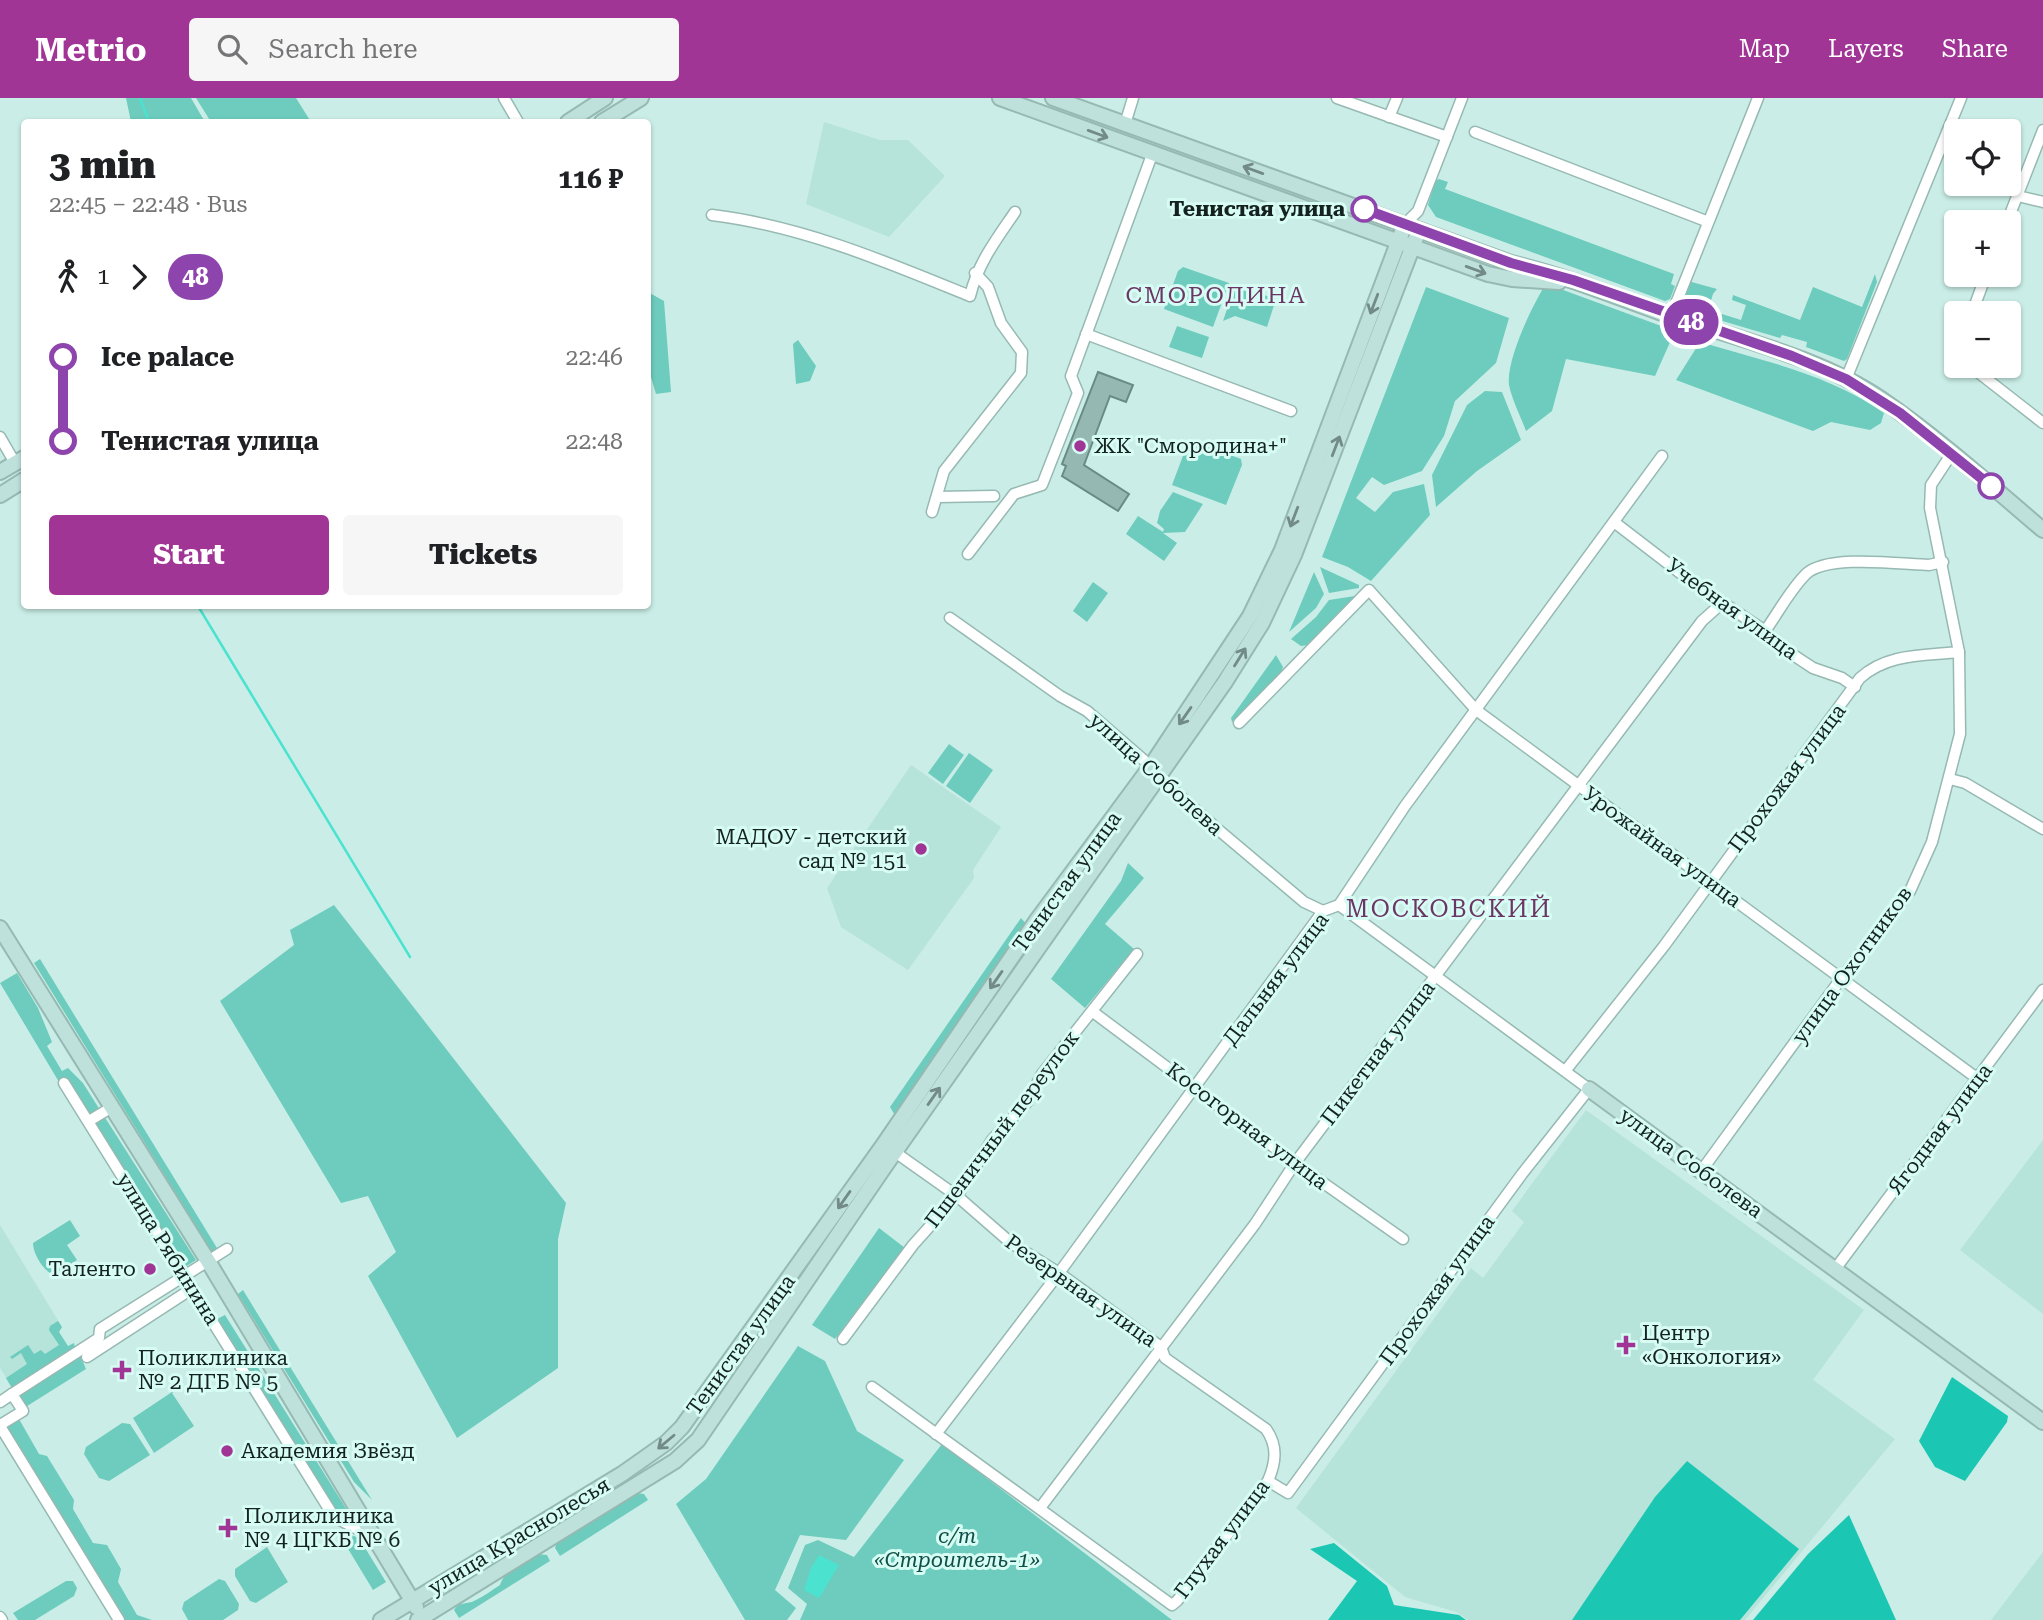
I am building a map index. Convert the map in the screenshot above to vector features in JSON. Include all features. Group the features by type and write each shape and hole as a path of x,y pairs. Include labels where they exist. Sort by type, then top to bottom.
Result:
{"main road":[{"path":"573,119 605,98"},
{"path":"607,119 641,98"},
{"path":"1000,98 1500,277 1594,288"},
{"path":"1053,98 1511,263 1552,273 1792,356 1846,379 1880,398 1952,453 2043,530"},
{"name":"Тенистая улица","path":"649,1477 675,1461 698,1440 1037,920 1155,770 1250,616 1282,550 1412,227"},
{"path":"0,472 20,461"},
{"path":"0,495 21,482"},
{"name":"улица Рябинина","path":"1,931 6,950 112,1107 208,1261 412,1601 420,1619"},
{"name":"улица Соболева","path":"1589,1089 2043,1422"},
{"name":"Тенистая улица","path":"622,1475 666,1443 682,1427 889,1148"},
{"name":"улица Краснолесья","path":"381,1620 622,1475"},
{"name":"улица Краснолесья","path":"420,1619 649,1477"}],"street":[{"path":"504,98 516,119"},
{"path":"1125,124 1133,98"},
{"path":"1336,98 1447,137"},
{"path":"1390,117 1397,98"},
{"path":"1412,227 1462,98"},
{"path":"1671,316 1706,221 1758,98"},
{"path":"1846,379 1961,98"},
{"path":"2021,188 2043,130"},
{"path":"1475,132 1706,221"},
{"path":"968,554 1014,494 1042,485 1078,393 1071,376 1153,152"},
{"path":"2012,210 2018,196 2043,202"},
{"path":"712,215 748,220 813,237 970,296 975,273 1015,212"},
{"path":"932,512 944,471 1021,373 1022,352 1001,324 988,287 975,273"},
{"path":"1086,334 1291,411"},
{"path":"1986,378 2043,422"},
{"path":"0,437 20,461"},
{"name":"улица Охотников","path":"1702,1170 1840,980 1910,891 1932,842 1961,734 1959,652 1930,508 1931,485 1952,453"},
{"name":"Дальняя улица","path":"936,1434 1059,1273 1323,911 1339,905 1405,806 1662,456"},
{"path":"937,497 994,496"},
{"name":"Учебная улица","path":"1614,522 1721,604 1765,631 1775,643 1813,668 1842,678 1855,687"},
{"path":"1765,631 1805,576 1814,568 1836,563 1929,565 1942,562"},
{"name":"Урожайная улица","path":"1239,723 1369,590 1476,710 1978,1079"},
{"name":"Пикетная улица","path":"1040,1508 1255,1224 1295,1163 1580,787 1702,621 1721,604"},
{"name":"улица Соболева","path":"950,618 1060,696 1087,711 1155,770 1220,832 1304,902 1323,911"},
{"name":"Прохожая улица","path":"1566,1070 1874,665 1889,660 1959,652"},
{"path":"1950,779 1965,783 2019,812 2043,829"},
{"name":"улица Соболева","path":"1339,905 1589,1089"},
{"name":"Пшеничный переулок","path":"844,1339 913,1245 957,1196 992,1140 1028,1101 1042,1074 1137,954"},
{"name":"Ягодная улица","path":"1836,1268 2043,990"},
{"name":"Косогорная улица","path":"1093,1012 1295,1163 1403,1239"},
{"name":"улица Рябинина","path":"64,1083 334,1517 374,1537"},
{"name":"Прохожая улица","path":"1268,1481 1287,1493 1522,1174 1589,1089"},
{"path":"89,1121 112,1107"},
{"name":"Резервная улица","path":"889,1148 957,1196 1011,1243 1059,1273 1161,1347 1165,1358 1266,1429 1273,1439"},
{"path":"0,1402 99,1338 100,1329 227,1249"},
{"path":"87,1357 193,1288"},
{"name":"Глухая улица","path":"872,1387 1172,1605 1268,1481 1275,1457 1273,1439"},
{"path":"12,1394 23,1411 0,1425 119,1620"}],"shaded area":[{"path":"824,122 880,140 908,140 945,176 889,237 806,204"},
{"name":"МАДОУ - детский сад № 151","path":"911,765 1001,827 973,870 974,878 908,970 841,927 827,888"},
{"name":"Центр «Онкология»","path":"1586,1110 1864,1310 1813,1380 1895,1439 1745,1620 1468,1620 1456,1612 1405,1597 1296,1508 1471,1268 1483,1278 1524,1222 1512,1211"},
{"path":"2043,1140 2043,1314 1960,1250"},
{"path":"0,1225 62,1327 59,1332 68,1347 10,1384 0,1368"},
{"path":"1952,1377 2008,1416 2007,1422 1965,1481 1935,1467 1919,1441"},
{"path":"1687,1461 1799,1549 1740,1620 1572,1620 1655,1497"},
{"path":"1849,1515 1896,1620 1753,1620 1808,1554"},
{"path":"1334,1543 1387,1586 1394,1605 1459,1615 1466,1620 1328,1620 1357,1581 1310,1549"},
{"path":"2043,1552 2043,1620 1991,1620"},
{"path":"819,1555 839,1565 819,1598 804,1590 811,1568"}],"green space":[{"path":"126,98 191,98 203,119 130,119"},
{"path":"196,98 296,98 309,119 209,119"},
{"path":"1439,179 1448,182 1445,189 1674,274 1671,284 1675,286 1670,299 1665,301 1436,217 1428,205 1435,181"},
{"path":"1183,267 1229,283 1213,327 1164,309 1178,271"},
{"path":"1875,274 1877,282 1844,361 1806,347 1807,342 1782,335 1780,338 1719,320 1722,314 1741,320 1746,305 1732,300 1733,295 1800,320 1813,287 1862,307"},
{"path":"1688,281 1717,289 1708,310 1714,312 1712,317 1683,308 1681,304"},
{"path":"1235,285 1276,299 1267,327 1235,316 1223,321"},
{"path":"1426,287 1509,318 1496,363 1455,401 1444,436 1422,471 1384,485 1372,477 1356,498 1375,512 1393,492 1424,484 1430,515 1371,581 1348,567 1322,557"},
{"path":"1544,287 1555,287 1675,331 1655,376 1566,359 1552,411 1526,431 1510,391 1509,375 1520,335"},
{"path":"651,294 664,301 671,392 656,394 651,377"},
{"path":"1177,326 1209,337 1202,358 1169,347"},
{"path":"798,340 816,366 810,381 796,384 793,344"},
{"path":"1700,342 1795,370 1841,388 1884,413 1881,423 1870,430 1831,422 1813,431 1676,380"},
{"path":"1485,391 1502,392 1521,440 1477,471 1436,507 1432,475 1467,405"},
{"path":"1189,440 1241,459 1242,465 1226,505 1172,485"},
{"path":"1173,492 1203,504 1185,532 1163,533 1177,543 1164,561 1126,534 1138,516 1163,532 1164,529 1157,523 1160,511"},
{"path":"1320,567 1359,585 1359,588 1329,593"},
{"path":"1314,572 1324,594 1316,608 1289,632"},
{"path":"1093,582 1108,593 1087,622 1073,611"},
{"path":"1355,596 1308,645 1301,646 1291,639 1316,617 1329,600"},
{"path":"1276,655 1283,667 1281,672 1232,722 1231,718"},
{"path":"949,744 964,755 943,784 928,773"},
{"path":"969,753 993,770 970,803 946,786"},
{"path":"1128,863 1144,878 1105,924 1134,949 1085,1008 1051,979 1121,881"},
{"path":"334,905 566,1203 558,1239 558,1368 457,1438 368,1276 396,1252 368,1196 341,1203 220,1001 294,945 290,930"},
{"path":"1021,918 1028,926 896,1117 890,1107"},
{"path":"40,959 217,1248 212,1252 34,963"},
{"path":"17,973 38,1008 52,1042 47,1046 62,1071 68,1068 83,1083 100,1110 91,1116 66,1078 59,1082 0,983"},
{"path":"104,1116 196,1260 185,1267 94,1122"},
{"path":"70,1220 80,1236 67,1245 77,1260 54,1275 40,1262 33,1243"},
{"path":"879,1228 905,1248 835,1339 812,1325"},
{"path":"243,1290 372,1500 354,1482 238,1294"},
{"path":"225,1315 352,1518 337,1514 217,1319"},
{"path":"58,1321 62,1327 59,1332 68,1346 74,1343 75,1349 13,1390 6,1378 27,1364 21,1353 12,1359 10,1357 28,1345 34,1354 41,1350 45,1354 59,1345 49,1330 50,1326"},
{"path":"798,1346 825,1361 857,1431 904,1460 846,1540 800,1535 775,1590 796,1608 787,1620 745,1620 676,1504 706,1479"},
{"path":"80,1355 86,1369 24,1408 16,1395"},
{"path":"173,1383 180,1388 172,1393 194,1426 154,1453 133,1418 172,1392 169,1386"},
{"path":"19,1419 39,1454 47,1456 74,1500 73,1509 93,1543 107,1545 121,1569 118,1582 137,1615 152,1620 123,1620 5,1428"},
{"path":"122,1423 130,1424 150,1455 109,1481 99,1478 84,1454 86,1447"},
{"name":"с/т «Строитель-1»","path":"942,1444 1172,1620 800,1620 807,1604 788,1588 805,1545 818,1540 854,1557"},
{"path":"637,1493 644,1494 648,1500 560,1556 555,1548 557,1542"},
{"path":"336,1529 359,1538 386,1582 373,1590"},
{"path":"267,1547 288,1582 256,1603 250,1601 235,1576 235,1569"},
{"path":"537,1554 547,1555 550,1561 459,1618 454,1610 458,1605 474,1601 500,1585 510,1571"},
{"path":"219,1579 225,1581 239,1604 238,1610 223,1620 188,1620 182,1609 184,1602"},
{"path":"66,1581 73,1581 77,1588 74,1596 35,1620 18,1620 13,1613"}],"building":[{"name":"ЖК \"Смородина+\"","path":"1098,372 1133,385 1126,402 1110,396 1084,465 1129,494 1118,511 1062,476 1066,466 1062,464"}],"waterway":[{"path":"140,98 148,119"},
{"path":"200,609 410,957"}],"bus line":[{"name":"48","path":"1364,209 1511,263 1552,273 1792,356 1846,379 1880,398 1991,486"}],"place":[{"name":"Тенистая улица","path":"1364,209"},
{"name":"ЖК \"Смородина+\"","path":"1080,446"},
{"name":"МАДОУ - детский сад № 151","path":"921,849"},
{"name":"Таленто","path":"150,1269"},
{"name":"Центр «Онкология»","path":"1626,1345"},
{"name":"Поликлиника № 2 ДГБ № 5","path":"122,1370"},
{"name":"Академия Звёзд","path":"227,1451"},
{"name":"Поликлиника № 4 ЦГКБ № 6","path":"228,1528"}],"district":[{"name":"СМОРОДИНА","path":"1216,295"},
{"name":"МОСКОВСКИЙ","path":"1449,909"}]}
